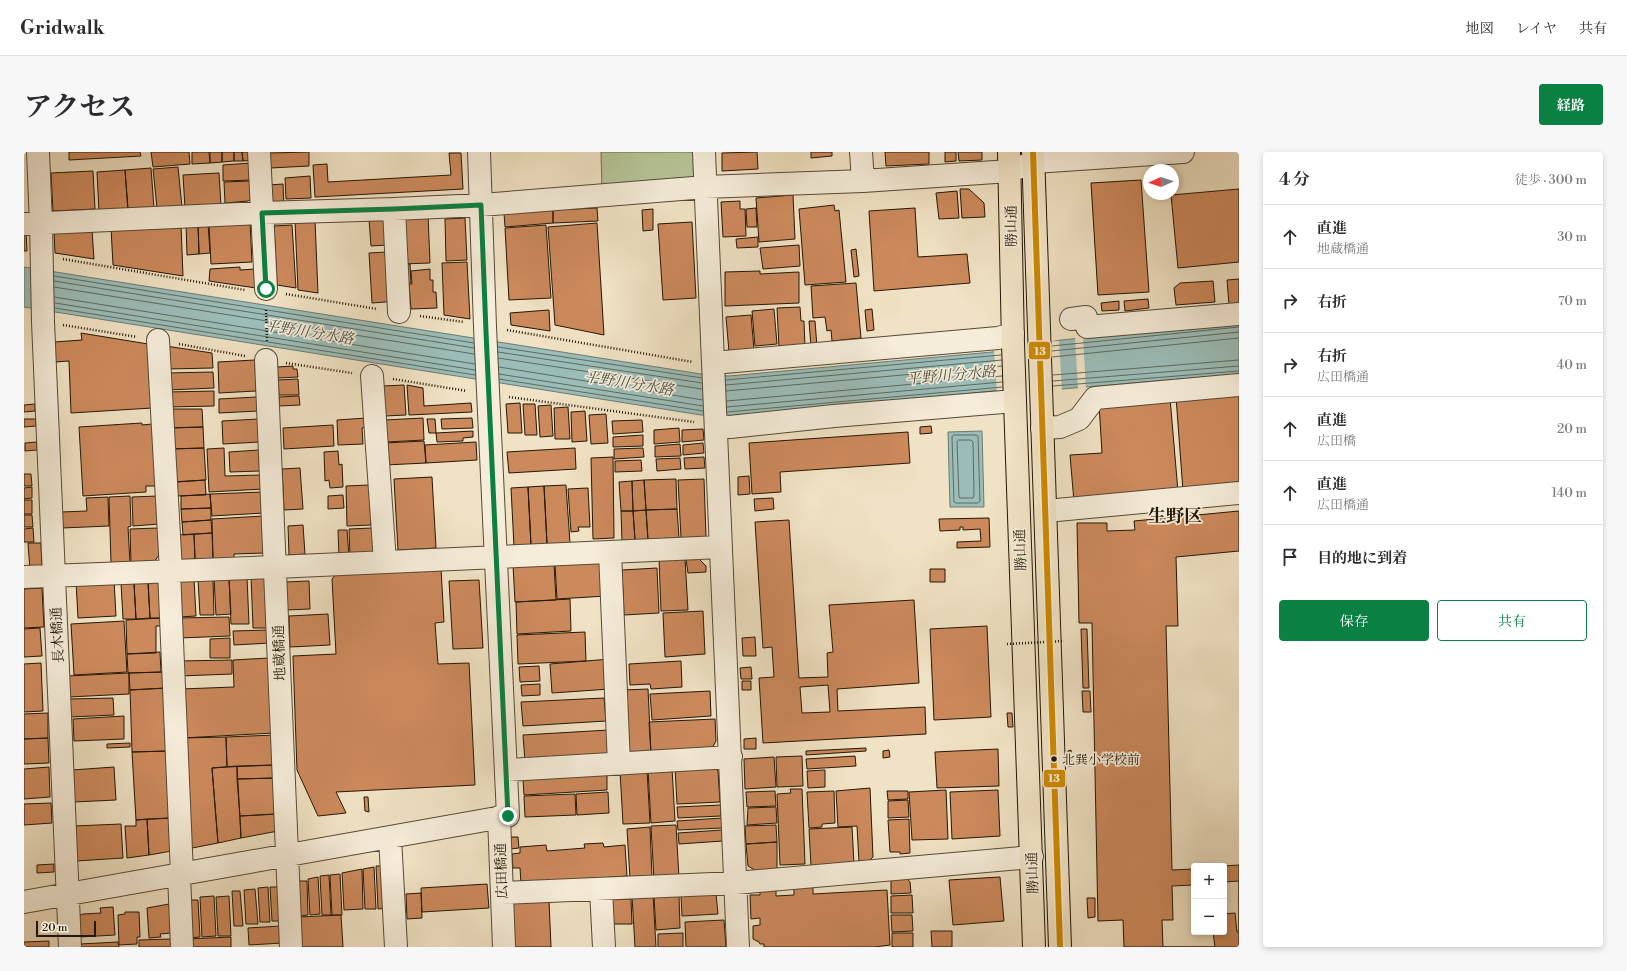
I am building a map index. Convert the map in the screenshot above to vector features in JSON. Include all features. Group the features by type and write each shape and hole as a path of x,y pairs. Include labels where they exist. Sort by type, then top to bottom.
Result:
{"main road":[{"name":"勝山通","path":"1034,157 1060,947"},
{"name":"勝山通","path":"1010,161 1013,339 1034,947"}],"street":[{"path":"38,152 32,224 262,213 481,205 706,187 863,181 1034,157 1183,152"},
{"path":"259,152 266,296"},
{"path":"24,902 508,816 497,557 488,394 479,152"},
{"path":"704,152 738,947"},
{"path":"861,152 863,181"},
{"path":"394,209 399,312"},
{"name":"長木橋通","path":"32,224 41,265 70,947"},
{"path":"1071,319 1086,317 1087,327 1239,314"},
{"path":"713,364 998,338 1013,339"},
{"path":"158,340 170,571 182,947"},
{"name":"地蔵橋通","path":"267,354 291,947"},
{"path":"372,376 385,562"},
{"path":"1042,428 1060,427 1079,418 1096,398 1239,385"},
{"path":"716,423 730,427 1015,399"},
{"path":"1046,511 1239,493"},
{"path":"24,577 721,547"},
{"path":"610,552 619,764"},
{"path":"507,770 731,757"},
{"name":"広田橋通","path":"499,817 504,947"},
{"path":"390,837 396,947"},
{"path":"502,893 601,890 736,883 1032,857"},
{"path":"601,890 604,947"}],"path":[{"path":"266,296 267,354"},
{"path":"1007,644 1064,642"}],"green space":[{"path":"601,152 694,152 695,179 602,191"}],"water":[{"name":"平野川分水路","path":"24,267 701,374 729,376 992,352 1061,340 1239,323 1239,374 1062,389 993,391 731,416 701,415 24,307"},
{"path":"982,431 984,507 950,507 948,432"}],"pier":[{"path":"1083,336 1086,390 1078,390 1075,337"},
{"path":"1059,341 1062,391 997,393 994,350 1037,342"}],"building":[{"path":"69,152 140,152 141,156 69,160"},
{"path":"151,152 189,152 190,164 153,167"},
{"path":"192,152 209,152 210,163 192,164"},
{"path":"210,152 222,152 222,162 210,163"},
{"path":"222,152 234,152 234,161 222,162"},
{"path":"234,152 242,152 243,161 234,161"},
{"path":"242,152 251,152 252,160 243,161"},
{"path":"309,152 309,166 270,168 269,153"},
{"path":"757,152 758,169 722,171 722,153"},
{"path":"811,152 832,152 832,156 811,158"},
{"path":"885,152 929,152 929,164 886,166"},
{"path":"945,152 956,152 956,161 945,162"},
{"path":"958,152 982,152 982,160 959,161"},
{"path":"449,153 461,153 463,189 315,197 313,165 327,164 328,182 451,175"},
{"path":"251,163 252,180 223,181 223,165"},
{"path":"178,167 182,207 157,208 153,169"},
{"path":"151,168 154,208 128,210 125,170"},
{"path":"125,170 128,210 99,212 97,172"},
{"path":"93,171 95,209 53,211 51,173"},
{"path":"219,173 221,206 185,208 183,175"},
{"path":"310,176 311,198 286,199 285,178"},
{"path":"1141,180 1149,292 1098,295 1091,183"},
{"path":"251,181 251,199 248,201 225,203 224,182"},
{"path":"283,184 284,208 269,209 269,185"},
{"path":"960,189 969,189 984,203 985,217 962,218"},
{"path":"1239,189 1239,262 1178,268 1171,200 1179,200 1179,194"},
{"path":"957,191 959,218 939,219 936,193"},
{"path":"793,195 795,239 759,242 756,198"},
{"path":"740,201 740,209 745,209 746,236 723,237 721,202"},
{"path":"834,205 835,211 839,210 846,282 805,285 799,209"},
{"path":"597,208 598,221 553,223 553,210"},
{"path":"756,208 757,227 747,227 746,209"},
{"path":"915,208 918,257 967,254 970,283 874,291 869,211"},
{"path":"653,209 653,230 643,231 642,210"},
{"path":"553,210 553,223 505,227 504,213"},
{"path":"428,215 430,263 402,264 400,217"},
{"path":"385,218 387,245 371,246 369,219"},
{"path":"465,218 467,260 446,261 445,219"},
{"path":"315,220 318,293 298,290 295,221"},
{"path":"250,222 252,262 211,264 209,225"},
{"path":"692,222 696,298 663,300 658,224"},
{"path":"198,223 208,223 210,253 199,254"},
{"path":"198,223 199,254 187,255 186,224"},
{"path":"597,223 604,335 555,325 548,227"},
{"path":"181,225 183,276 113,265 111,228"},
{"path":"292,225 296,288 277,285 274,226"},
{"path":"546,225 551,298 509,300 505,228"},
{"path":"24,230 26,230 27,251 24,251"},
{"path":"92,230 94,259 55,253 54,232"},
{"path":"758,237 758,247 737,248 736,239"},
{"path":"799,245 800,266 763,269 760,248"},
{"path":"856,249 859,276 854,277 851,250"},
{"path":"387,252 398,301 372,303 369,253"},
{"path":"467,262 470,319 444,315 442,263"},
{"path":"402,264 410,264 411,283 403,283"},
{"path":"240,267 240,270 255,269 256,288 209,281 210,269"},
{"path":"430,269 430,280 433,280 433,292 436,292 437,308 411,309 409,284 412,284 411,271"},
{"path":"760,271 760,274 799,272 799,303 725,306 725,272"},
{"path":"1239,279 1239,304 1229,305 1227,280"},
{"path":"1213,281 1215,302 1176,305 1174,288 1180,283"},
{"path":"856,283 861,338 832,341 831,330 827,331 825,317 813,318 811,286"},
{"path":"1148,299 1149,308 1125,311 1124,301"},
{"path":"1119,301 1119,310 1102,311 1101,303"},
{"path":"800,307 801,321 804,321 805,347 779,348 777,308"},
{"path":"774,309 777,344 755,346 752,311"},
{"path":"872,309 874,330 867,331 865,310"},
{"path":"549,310 550,331 511,325 510,313"},
{"path":"751,315 754,350 729,352 726,317"},
{"path":"809,321 815,321 817,347 811,347"},
{"path":"81,333 148,344 152,408 71,413 69,361 55,362 54,342 82,340"},
{"path":"166,346 212,353 213,368 167,369"},
{"path":"255,360 256,391 219,393 218,362"},
{"path":"293,366 293,369 297,369 298,377 278,378 277,367"},
{"path":"213,372 214,388 168,390 167,373"},
{"path":"298,379 299,395 279,395 278,380"},
{"path":"404,385 406,415 385,416 383,386"},
{"path":"407,385 423,388 424,406 471,403 472,412 409,415"},
{"path":"1239,390 1239,482 1183,491 1176,397"},
{"path":"214,391 214,406 169,407 168,392"},
{"path":"299,396 300,405 279,406 279,397"},
{"path":"257,397 258,411 219,413 219,399"},
{"path":"1170,398 1178,492 1074,502 1070,455 1102,453 1099,404"},
{"path":"520,403 522,433 508,433 506,404"},
{"path":"35,404 35,411 24,412 24,405"},
{"path":"523,404 535,404 537,435 525,435"},
{"path":"551,405 553,436 540,437 538,406"},
{"path":"568,407 570,439 555,439 554,408"},
{"path":"169,409 202,409 203,427 169,428"},
{"path":"585,411 587,441 572,442 571,412"},
{"path":"606,414 608,443 591,444 589,415"},
{"path":"366,418 366,427 362,428 363,444 338,445 337,420"},
{"path":"423,418 424,440 387,442 385,420"},
{"path":"472,418 473,428 442,429 441,419"},
{"path":"24,419 36,419 36,426 24,427"},
{"path":"259,419 260,442 223,444 222,421"},
{"path":"427,419 435,419 436,433 429,433"},
{"path":"642,420 643,432 613,434 612,421"},
{"path":"142,423 142,425 152,424 156,486 146,486 146,492 83,496 79,427"},
{"path":"333,425 334,446 284,449 283,428"},
{"path":"931,426 932,433 920,434 920,427"},
{"path":"203,427 204,448 170,449 169,428"},
{"path":"679,428 680,442 654,444 654,430"},
{"path":"703,429 704,440 682,442 682,430"},
{"path":"473,431 473,437 463,438 463,441 437,442 436,433"},
{"path":"908,432 910,463 780,472 781,492 752,494 749,443"},
{"path":"643,435 643,446 613,447 613,437"},
{"path":"424,441 426,463 385,465 383,443"},
{"path":"37,442 37,450 25,451 25,443"},
{"path":"476,442 477,460 426,463 425,445"},
{"path":"703,443 704,453 683,455 683,445"},
{"path":"680,444 681,456 655,457 655,446"},
{"path":"204,448 206,480 171,482 170,449"},
{"path":"224,448 225,476 262,475 263,489 209,492 207,449"},
{"path":"575,448 576,469 509,473 507,452"},
{"path":"643,448 644,457 614,459 614,449"},
{"path":"259,450 260,471 230,472 229,452"},
{"path":"338,451 339,465 342,464 343,487 330,488 329,480 325,481 324,452"},
{"path":"613,457 614,538 593,539 591,458"},
{"path":"704,457 705,468 685,469 684,458"},
{"path":"680,458 681,469 657,471 656,459"},
{"path":"641,460 642,471 615,472 615,461"},
{"path":"300,468 303,509 284,510 282,469"},
{"path":"24,474 31,474 32,486 24,486"},
{"path":"749,476 750,494 738,495 738,477"},
{"path":"432,477 436,548 398,550 394,479"},
{"path":"676,479 677,509 646,510 644,480"},
{"path":"704,479 706,537 681,538 678,480"},
{"path":"205,480 206,495 177,496 177,482"},
{"path":"644,480 646,510 633,511 632,481"},
{"path":"632,481 633,511 621,511 619,482"},
{"path":"369,485 371,525 347,526 346,486"},
{"path":"566,485 570,543 547,544 544,486"},
{"path":"544,486 547,544 531,545 528,487"},
{"path":"32,487 32,498 24,499 24,488"},
{"path":"528,487 531,545 514,546 511,488"},
{"path":"588,488 590,527 578,527 579,531 571,532 568,489"},
{"path":"263,492 264,513 212,516 210,494"},
{"path":"210,494 211,508 181,509 181,496"},
{"path":"343,495 344,508 328,509 328,496"},
{"path":"130,496 131,526 128,527 130,563 111,563 109,497"},
{"path":"158,496 159,524 133,526 132,497"},
{"path":"108,497 109,526 62,528 61,512 87,511 86,498"},
{"path":"773,498 774,509 755,511 754,499"},
{"path":"24,500 32,500 32,514 24,514"},
{"path":"211,508 211,520 182,522 181,509"},
{"path":"677,509 679,538 648,540 646,510"},
{"path":"646,510 648,540 635,540 633,511"},
{"path":"621,511 633,511 635,540 622,541"},
{"path":"1239,511 1239,551 1176,557 1178,626 1166,626 1172,870 1191,869 1191,935 1227,935 1227,866 1239,865 1239,947 1124,947 1123,920 1098,921 1092,623 1079,623 1077,523 1107,523 1107,531 1135,530 1134,521"},
{"path":"24,515 32,515 33,527 24,527"},
{"path":"264,516 264,553 234,554 234,558 213,559 212,519"},
{"path":"989,518 990,547 957,548 957,542 981,541 980,529 963,530 963,527 960,527 960,530 940,531 939,519"},
{"path":"211,520 212,533 183,535 182,522"},
{"path":"789,520 799,678 828,677 827,653 833,652 829,605 914,600 919,683 837,689 838,711 925,707 926,734 763,743 759,678 774,677 772,647 763,648 755,522","holes":["828,685 830,712 802,713 800,687"]},
{"path":"303,525 305,554 289,555 288,526"},
{"path":"33,528 34,542 24,542 24,529"},
{"path":"158,528 159,555 154,562 131,563 130,529"},
{"path":"373,528 375,555 350,556 349,529"},
{"path":"338,530 347,530 349,556 339,556"},
{"path":"212,533 213,559 195,559 194,534"},
{"path":"194,534 195,559 182,560 178,556 176,535"},
{"path":"28,543 41,543 42,570 30,570"},
{"path":"685,558 688,610 661,611 659,559"},
{"path":"686,559 699,559 706,566 706,572 688,573"},
{"path":"604,562 606,596 557,599 555,565"},
{"path":"554,563 556,600 515,602 513,565"},
{"path":"441,568 444,622 435,623 438,664 469,663 475,785 336,792 346,813 318,816 297,770 293,656 336,654 332,579 338,572"},
{"path":"657,568 659,613 624,615 622,570"},
{"path":"930,569 945,569 945,582 930,582"},
{"path":"267,574 270,628 253,628 251,575"},
{"path":"247,577 249,624 231,624 229,578"},
{"path":"214,578 229,578 231,614 216,615"},
{"path":"194,579 196,616 179,617 177,585 182,580"},
{"path":"198,579 213,579 214,615 200,615"},
{"path":"114,580 116,616 78,618 76,582"},
{"path":"479,580 483,648 453,649 449,581"},
{"path":"309,581 310,609 286,610 285,582"},
{"path":"148,582 150,618 136,619 134,583"},
{"path":"148,582 156,582 161,584 162,618 150,618"},
{"path":"121,583 134,583 136,619 123,619"},
{"path":"42,588 44,627 24,628 24,589"},
{"path":"570,599 571,631 517,634 516,602"},
{"path":"703,611 705,654 665,657 663,613"},
{"path":"328,614 330,645 290,647 289,616"},
{"path":"229,617 230,636 179,638 178,618"},
{"path":"162,618 163,626 156,626 156,653 127,654 126,620"},
{"path":"124,621 127,672 74,675 71,624"},
{"path":"987,626 991,717 934,720 930,629"},
{"path":"40,628 42,656 24,657 24,629"},
{"path":"1081,629 1087,629 1089,688 1083,688"},
{"path":"269,630 270,643 234,645 233,631"},
{"path":"585,632 586,661 518,664 517,635"},
{"path":"755,637 756,656 743,656 742,638"},
{"path":"230,638 230,658 210,658 210,639"},
{"path":"160,652 161,672 128,673 127,654"},
{"path":"269,658 273,733 183,738 181,689 234,687 233,660"},
{"path":"610,659 610,689 552,693 550,664"},
{"path":"232,660 232,674 180,676 179,661"},
{"path":"681,661 682,687 651,689 650,684 630,685 629,664"},
{"path":"41,663 43,711 24,712 24,664"},
{"path":"539,666 540,681 520,682 519,667"},
{"path":"751,667 752,679 741,679 740,668"},
{"path":"165,672 166,688 130,690 129,673"},
{"path":"129,673 129,694 69,697 68,676"},
{"path":"742,681 751,681 751,690 742,690"},
{"path":"540,684 540,695 522,696 521,685"},
{"path":"166,688 169,751 132,752 130,690"},
{"path":"648,689 651,754 626,755 623,690"},
{"path":"710,691 711,716 652,720 650,694"},
{"path":"1082,691 1090,691 1091,712 1083,712"},
{"path":"113,698 114,715 70,717 69,699"},
{"path":"604,698 606,721 523,726 521,702"},
{"path":"48,713 48,738 24,739 24,714"},
{"path":"1007,713 1012,713 1013,727 1008,727"},
{"path":"124,716 124,739 74,741 73,719"},
{"path":"715,719 716,741 711,750 651,754 649,722"},
{"path":"609,730 611,756 525,762 523,735"},
{"path":"274,735 275,765 227,767 226,737"},
{"path":"226,737 227,767 212,768 218,843 187,849 182,738"},
{"path":"48,738 49,763 24,764 24,739"},
{"path":"756,738 756,749 744,749 744,739"},
{"path":"130,743 130,747 107,748 107,744"},
{"path":"866,748 866,751 806,755 806,751"},
{"path":"998,749 999,786 937,788 935,752"},
{"path":"889,750 890,757 883,758 883,751"},
{"path":"1071,750 1072,766 1068,766 1068,751"},
{"path":"169,751 171,818 136,820 132,752"},
{"path":"802,756 803,786 777,787 776,757"},
{"path":"855,756 856,766 807,769 806,759"},
{"path":"774,757 776,787 745,789 744,759"},
{"path":"275,765 276,778 237,779 237,766"},
{"path":"237,766 241,838 218,843 212,768"},
{"path":"713,766 718,771 720,802 677,804 675,768"},
{"path":"49,767 50,797 24,799 24,769"},
{"path":"114,767 116,800 74,802 72,770"},
{"path":"672,768 675,821 651,823 648,770"},
{"path":"647,770 650,823 623,824 620,771"},
{"path":"825,770 825,787 808,788 807,771"},
{"path":"607,775 607,790 524,795 523,780"},
{"path":"276,778 277,814 240,816 237,779"},
{"path":"870,788 873,857 868,862 859,862 857,826 838,827 836,791"},
{"path":"790,789 802,789 805,864 780,865 777,794 791,793"},
{"path":"946,790 948,839 912,840 909,792"},
{"path":"998,790 1000,836 952,839 950,792"},
{"path":"775,791 776,806 747,807 746,792"},
{"path":"834,791 835,823 822,824 822,827 809,828 807,792"},
{"path":"887,791 908,791 908,799 888,800"},
{"path":"608,792 609,813 577,815 576,794"},
{"path":"575,794 576,815 525,817 524,796"},
{"path":"364,797 368,797 369,812 365,811"},
{"path":"908,800 909,817 888,818 888,801"},
{"path":"51,803 52,823 24,825 24,804"},
{"path":"721,805 721,816 678,818 677,807"},
{"path":"776,807 777,823 747,825 748,808"},
{"path":"277,814 278,831 241,838 240,816"},
{"path":"171,818 172,851 149,855 147,819"},
{"path":"722,818 722,828 678,830 677,821"},
{"path":"147,819 149,855 127,858 125,826 136,826 136,820"},
{"path":"909,819 910,853 900,854 900,852 890,852 888,820"},
{"path":"121,824 123,858 76,861 74,826"},
{"path":"676,825 679,878 654,880 651,826"},
{"path":"776,825 777,842 746,844 745,826"},
{"path":"650,827 652,878 630,879 627,829"},
{"path":"852,827 854,864 811,866 809,829"},
{"path":"722,830 723,841 679,844 678,833"},
{"path":"509,837 518,837 519,848 510,849"},
{"path":"777,842 777,870 758,872 748,866 746,844"},
{"path":"603,843 604,847 625,845 627,876 521,884 520,868 513,868 512,854 520,853 520,847 546,845 547,851 585,848 584,844"},
{"path":"54,864 54,872 37,873 37,865"},
{"path":"376,866 381,866 388,908 378,909"},
{"path":"374,867 376,909 365,909 363,869"},
{"path":"362,869 363,909 344,910 342,873"},
{"path":"340,874 342,915 332,915 330,875"},
{"path":"329,875 331,915 322,915 320,876"},
{"path":"318,877 320,914 310,915 308,879"},
{"path":"906,877 910,882 911,893 891,894 891,878"},
{"path":"1000,877 1004,921 953,925 949,880"},
{"path":"298,881 307,881 308,915 300,916"},
{"path":"1239,881 1239,932 1237,932 1235,913 1227,914 1227,882"},
{"path":"487,884 489,908 422,912 421,888"},
{"path":"1191,885 1191,935 1213,935 1215,947 1163,947 1162,920 1173,920 1172,886"},
{"path":"813,886 813,894 887,890 890,945 874,947 764,947 764,944 760,944 753,939 753,926 760,925 760,918 751,919 750,895 760,895 760,888 776,887 776,896 794,895 794,887"},
{"path":"268,887 270,922 260,922 258,888"},
{"path":"270,887 279,887 280,921 272,921"},
{"path":"255,889 258,924 246,924 244,890"},
{"path":"232,891 240,891 243,926 234,926"},
{"path":"421,893 422,918 407,919 406,894"},
{"path":"716,894 718,914 682,916 681,896"},
{"path":"653,895 656,947 635,947 632,896"},
{"path":"679,895 680,928 656,930 654,897"},
{"path":"912,895 913,913 891,913 891,896"},
{"path":"214,896 216,936 202,937 200,897"},
{"path":"229,896 231,936 218,936 216,897"},
{"path":"1087,898 1095,898 1095,917 1088,918"},
{"path":"613,899 631,899 632,924 610,924 609,905"},
{"path":"191,900 198,900 200,937 188,938"},
{"path":"549,901 551,947 513,947 511,906 514,903"},
{"path":"169,904 171,933 160,934 161,937 149,938 147,908"},
{"path":"113,907 115,935 80,937 80,915 101,913 100,908"},
{"path":"125,912 139,912 140,937 137,937 137,944 119,945 118,915 125,914"},
{"path":"341,915 343,947 301,947 299,917"},
{"path":"891,915 912,915 913,931 892,932"},
{"path":"724,920 726,947 686,947 685,922"},
{"path":"281,926 282,943 249,945 248,928"},
{"path":"931,931 952,931 952,947 932,947"},
{"path":"683,933 683,947 658,947 658,934"},
{"path":"892,933 913,933 913,947 892,947"},
{"path":"231,937 231,947 187,947 187,939"},
{"path":"171,939 171,947 139,947 139,940"},
{"path":"49,941 49,947 24,947 24,942"},
{"path":"118,942 119,947 80,947 80,944"}],"transit line":[{"name":"13","path":"1033,152 1060,947"}],"place":[{"name":"北巽小学校前","path":"1054,759"}],"district":[{"name":"生野区","path":"1175,516"}],"route":[{"path":"266,289 262,213 481,205 508,816"}]}
